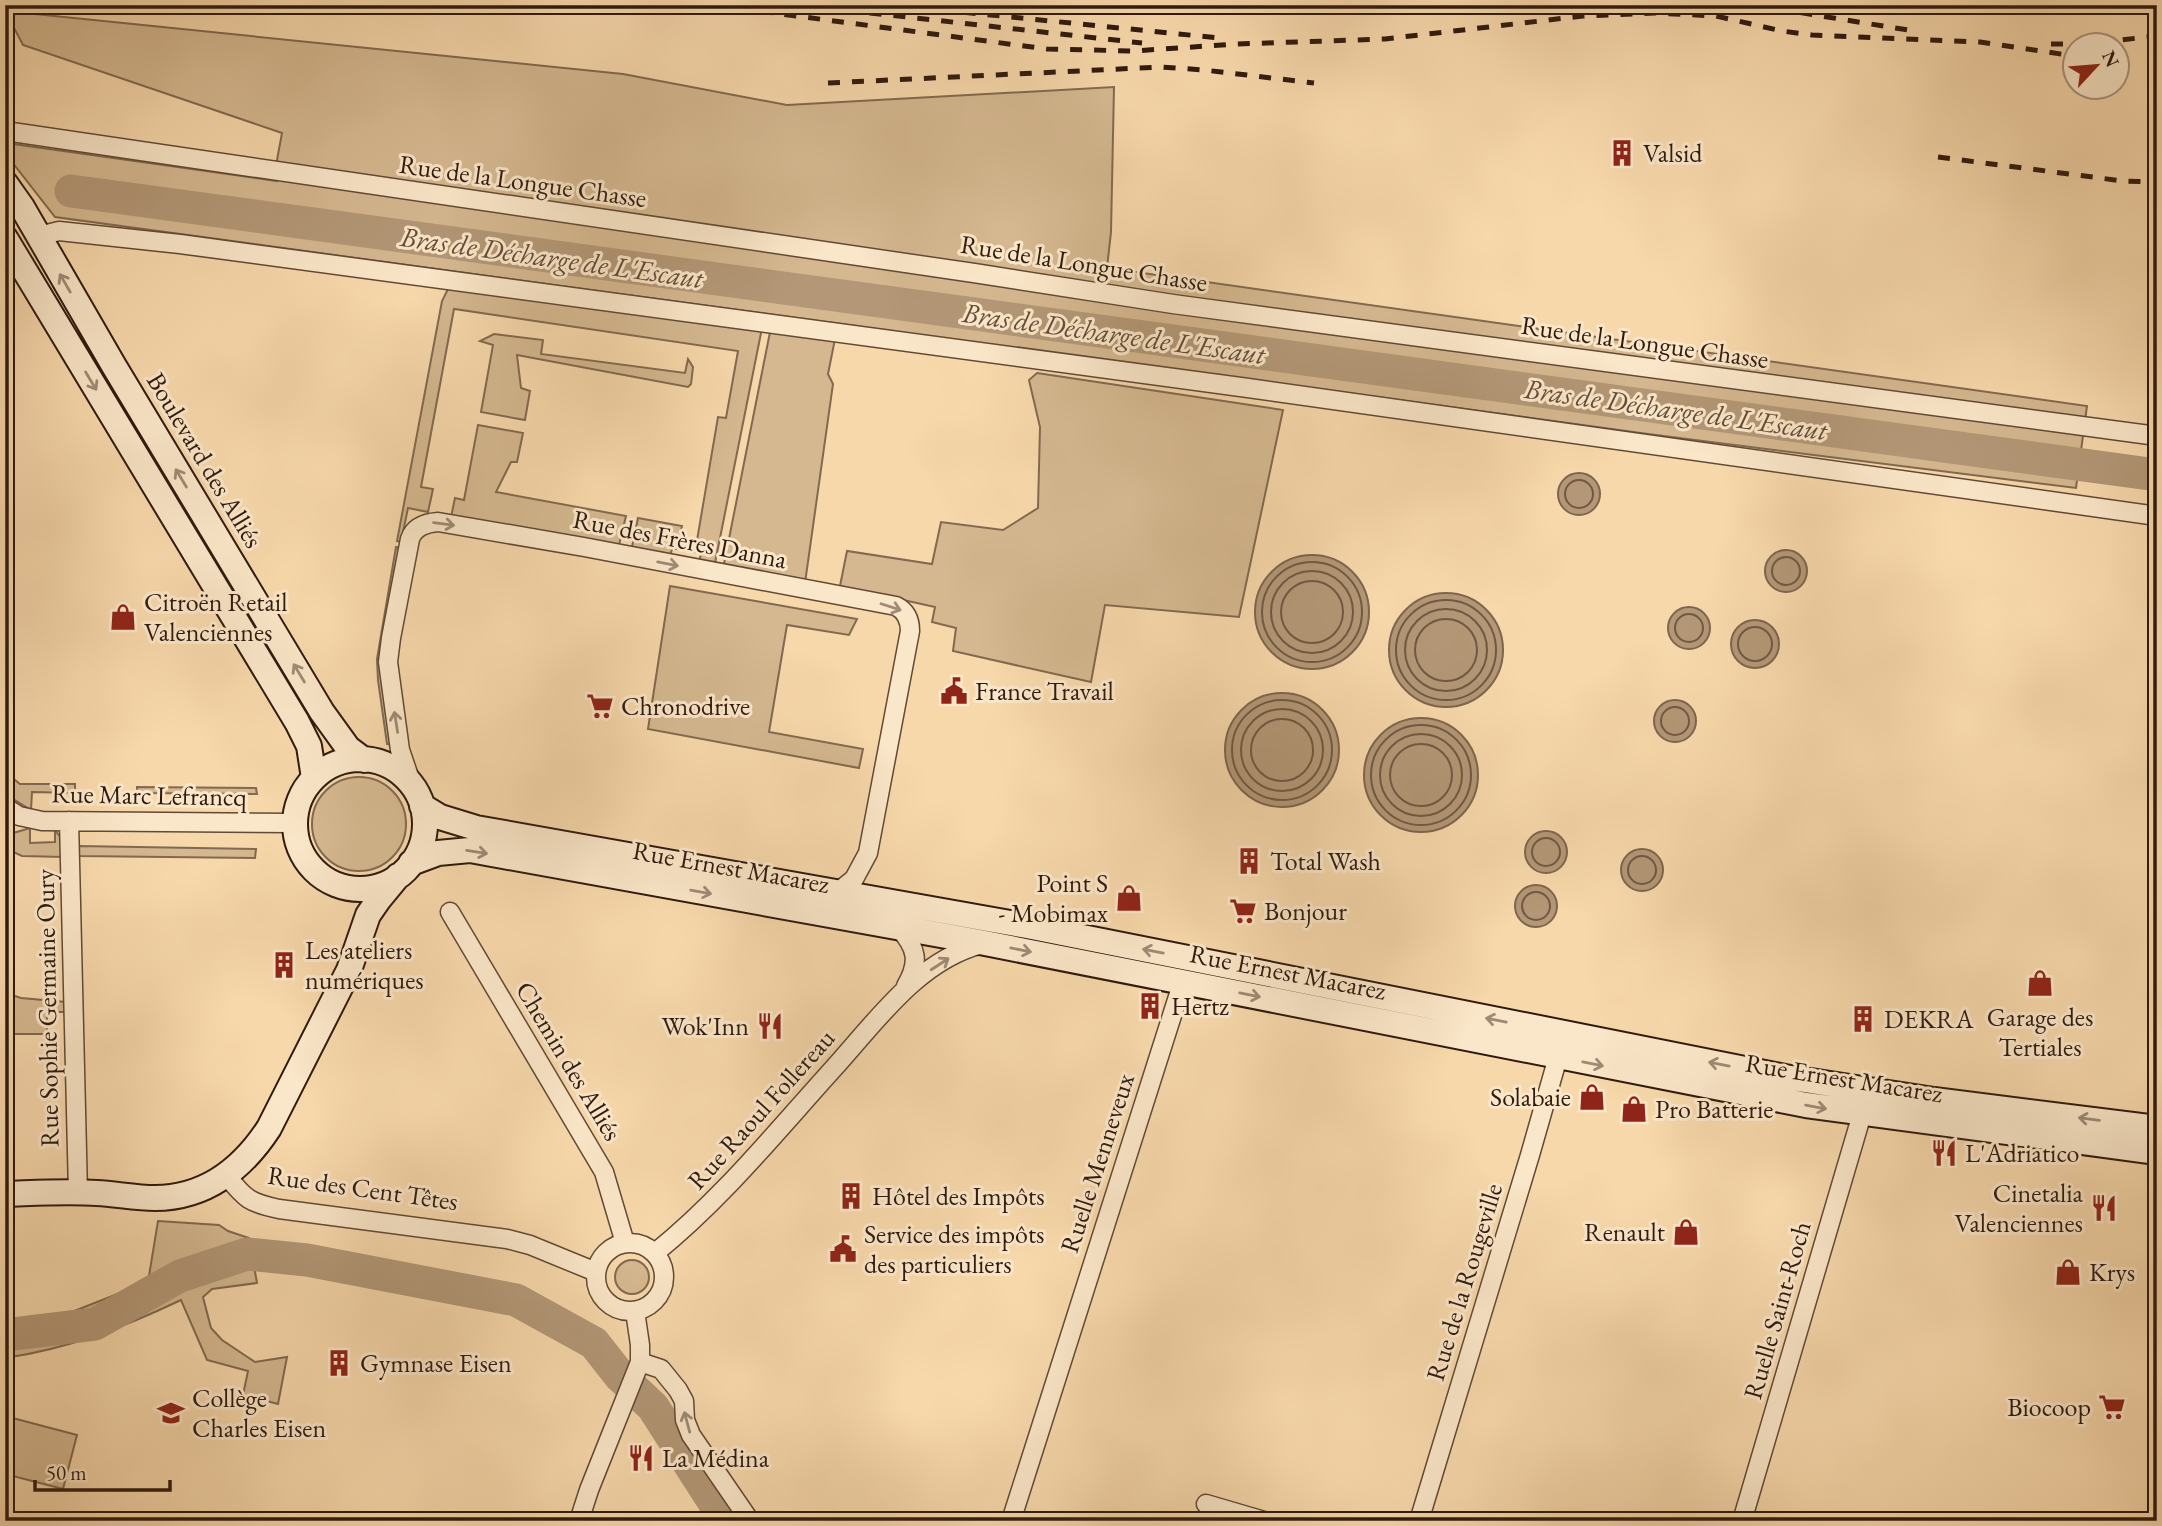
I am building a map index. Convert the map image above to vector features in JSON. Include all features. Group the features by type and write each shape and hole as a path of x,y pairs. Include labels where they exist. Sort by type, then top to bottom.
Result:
{"main road":[{"name":"Boulevard des Alliés","path":"5,183 322,712 348,748 364,760"},
{"path":"5,238 297,722 309,746 314,778"},
{"path":"5,1194 78,1193 169,1198 205,1187 227,1175 249,1156 269,1128 349,970 362,928 374,904 405,870 419,850 423,836 424,821 417,797 395,770 364,760 341,762 314,778 300,798 295,823 299,846 310,866 328,881 343,887 372,888 386,883 405,870"},
{"name":"Rue Ernest Macarez","path":"417,797 440,817 476,828 1164,953 1785,1077 1934,1100 2157,1128"},
{"name":"Rue Ernest Macarez","path":"405,870 438,853 470,850 985,943 1806,1105 2157,1152"},
{"path":"343,887 358,908 362,928"}],"street":[{"name":"Rue de la Longue Chasse","path":"5,131 1173,304 2157,436"},
{"path":"39,236 59,232 250,254 1248,388 2157,516"},
{"name":"Rue des Frères Danna","path":"417,797 400,750 388,662 410,539 414,531 425,524 438,522 895,606 905,614 910,631 877,809 864,863 854,879 838,892"},
{"name":"Rue Marc Lefrancq","path":"5,807 27,819 295,823"},
{"name":"Rue Sophie Germaine Oury","path":"69,821 78,1193"},
{"name":"Chemin des Alliés","path":"450,912 604,1172 625,1243"},
{"name":"Rue Raoul Follereau","path":"655,1253 709,1205 900,995 908,984 915,962 914,947 899,928"},
{"name":"Rue Raoul Follereau","path":"900,995 941,962 985,943"},
{"name":"Ruelle Menneveux","path":"1011,1521 1183,981"},
{"name":"Rue de la Rougeville","path":"1419,1521 1558,1057"},
{"name":"Ruelle Saint-Roch","path":"1742,1521 1862,1114"},
{"name":"Rue des Cent Têtes","path":"227,1175 242,1195 257,1205 507,1239 530,1245 596,1272"},
{"path":"625,1243 644,1245 655,1253 664,1270 663,1289 652,1304 635,1311 620,1310 607,1303 597,1286 596,1272 604,1254 625,1243"},
{"path":"579,1521 638,1367 640,1345 635,1311"},
{"path":"638,1367 661,1369 678,1390 684,1401 685,1420 691,1435 750,1521"},
{"path":"1206,1504 1264,1521"}],"shaded area":[{"path":"5,11 623,74 787,105 1114,87 1111,232 1107,268 2087,406 2076,488 1648,434 55,217 5,153 6,143 277,181 277,160 282,133 23,45"},
{"path":"449,287 762,328 714,568 698,565 701,554 695,552 718,417 726,418 738,351 454,309 421,487 433,489 428,512 408,508 401,542 397,541 442,301"},
{"path":"770,332 835,339 828,374 833,384 805,583 723,569"},
{"path":"494,334 543,340 541,354 685,373 688,359 693,367 691,384 688,387 517,355 521,388 530,391 525,420 481,412 493,345 480,341"},
{"path":"1037,373 1283,410 1239,617 1105,605 1091,682 953,651 956,628 932,622 935,607 840,586 847,551 932,564 941,522 1003,530 1038,508 1040,427 1029,380"},
{"path":"478,425 523,433 517,462 511,462 496,492 626,516 618,549 451,517 455,498 464,500"},
{"path":"638,518 682,526 677,549 672,548 670,559 631,552"},
{"path":"396,547 400,548 393,745 387,744 377,659"},
{"path":"670,586 857,619 849,635 787,625 769,732 863,749 859,768 648,729"},
{"path":"5,772 20,784 75,784 75,793 32,792 31,810 5,794"},
{"path":"359,777 377,781 392,791 402,806 406,824 402,842 392,857 377,867 359,871 341,867 326,857 316,842 312,824 316,806 326,791 341,781"},
{"path":"137,787 256,788 257,794 137,793"},
{"path":"30,828 30,843 55,842 55,830 63,841 64,857 22,856 5,848 5,839 10,834"},
{"path":"78,846 256,849 255,858 78,856"},
{"path":"6,993 21,998 66,1002 67,1012 47,1012 47,1034 5,1034"},
{"path":"158,1221 219,1225 249,1238 257,1283 212,1289 203,1297 211,1328 222,1340 255,1362 287,1357 278,1404 243,1395 248,1371 207,1360 181,1300 95,1336 51,1349 5,1358 5,1319 59,1317 148,1282"},
{"path":"632,1260 644,1265 649,1277 644,1289 632,1294 620,1289 615,1277 620,1265"},
{"path":"5,1416 77,1435 63,1489 5,1474"}],"water":[{"path":"1579,473 1594,479 1600,494 1594,509 1579,515 1564,509 1558,494 1564,479"},
{"path":"1786,550 1801,556 1807,571 1801,586 1786,592 1771,586 1765,571 1771,556"},
{"path":"1312,555 1334,559 1344,564 1360,580 1365,590 1369,612 1365,634 1360,644 1344,660 1334,665 1312,669 1290,665 1280,660 1264,644 1259,634 1255,612 1259,590 1264,580 1280,564 1290,559"},
{"path":"1446,593 1468,597 1478,602 1494,618 1499,628 1503,650 1499,672 1494,682 1478,698 1468,703 1446,707 1424,703 1414,698 1398,682 1393,672 1389,650 1393,628 1398,618 1414,602 1424,597"},
{"path":"1689,607 1704,613 1710,628 1704,643 1689,649 1674,643 1668,628 1674,613"},
{"path":"1755,620 1772,627 1779,644 1772,661 1755,668 1738,661 1731,644 1738,627"},
{"path":"1282,693 1304,697 1314,702 1330,718 1335,728 1339,750 1335,772 1330,782 1314,798 1304,803 1282,807 1260,803 1250,798 1234,782 1229,772 1225,750 1229,728 1234,718 1250,702 1260,697"},
{"path":"1675,700 1690,706 1696,721 1690,736 1675,742 1660,736 1654,721 1660,706"},
{"path":"1421,718 1443,722 1453,727 1469,743 1474,753 1478,775 1474,797 1469,807 1453,823 1443,828 1421,832 1399,828 1389,823 1373,807 1368,797 1364,775 1368,753 1373,743 1389,727 1399,722"},
{"path":"1546,831 1561,837 1567,852 1561,867 1546,873 1531,867 1525,852 1531,837"},
{"path":"1642,849 1657,855 1663,870 1657,885 1642,891 1627,885 1621,870 1627,855"},
{"path":"1536,885 1551,891 1557,906 1551,921 1536,927 1521,921 1515,906 1521,891"}],"waterway":[{"name":"Bras de Décharge de L'Escaut","path":"71,191 2157,475"},
{"path":"5,1335 95,1324 180,1276 247,1254 307,1260 516,1300 594,1343 620,1376 653,1407 726,1521"}],"railway":[{"path":"713,5 1047,49 1133,51 1385,39 1583,16 1655,13 1716,16 1812,35 1980,42 2060,54"},
{"path":"798,5 1142,43"},
{"path":"892,5 1219,38"},
{"path":"1753,5 1908,30"},
{"path":"2051,44 2082,44 2157,36"},
{"path":"828,83 1161,67 1314,83"},
{"path":"1938,157 2123,181 2157,182"}],"place":[{"name":"Valsid","path":"1622,153"},
{"name":"Citroën Retail Valenciennes","path":"123,617"},
{"name":"France Travail","path":"954,691"},
{"name":"Chronodrive","path":"600,706"},
{"name":"Total Wash","path":"1249,861"},
{"name":"Point S - Mobimax","path":"1129,898"},
{"name":"Bonjour","path":"1243,911"},
{"name":"Les ateliers numériques","path":"284,965"},
{"name":"Garage des Tertiales","path":"2040,983"},
{"name":"Hertz","path":"1150,1006"},
{"name":"DEKRA","path":"1863,1019"},
{"name":"Wok'Inn","path":"770,1026"},
{"name":"Solabaie","path":"1592,1097"},
{"name":"Pro Batterie","path":"1634,1109"},
{"name":"L'Adriatico","path":"1944,1153"},
{"name":"Hôtel des Impôts","path":"851,1196"},
{"name":"Cinetalia Valenciennes","path":"2104,1208"},
{"name":"Renault","path":"1686,1232"},
{"name":"Service des impôts des particuliers","path":"843,1249"},
{"name":"Krys","path":"2068,1272"},
{"name":"Gymnase Eisen","path":"339,1363"},
{"name":"Biocoop","path":"2112,1407"},
{"name":"Collège Charles Eisen","path":"171,1413"},
{"name":"La Médina","path":"641,1458"}]}
